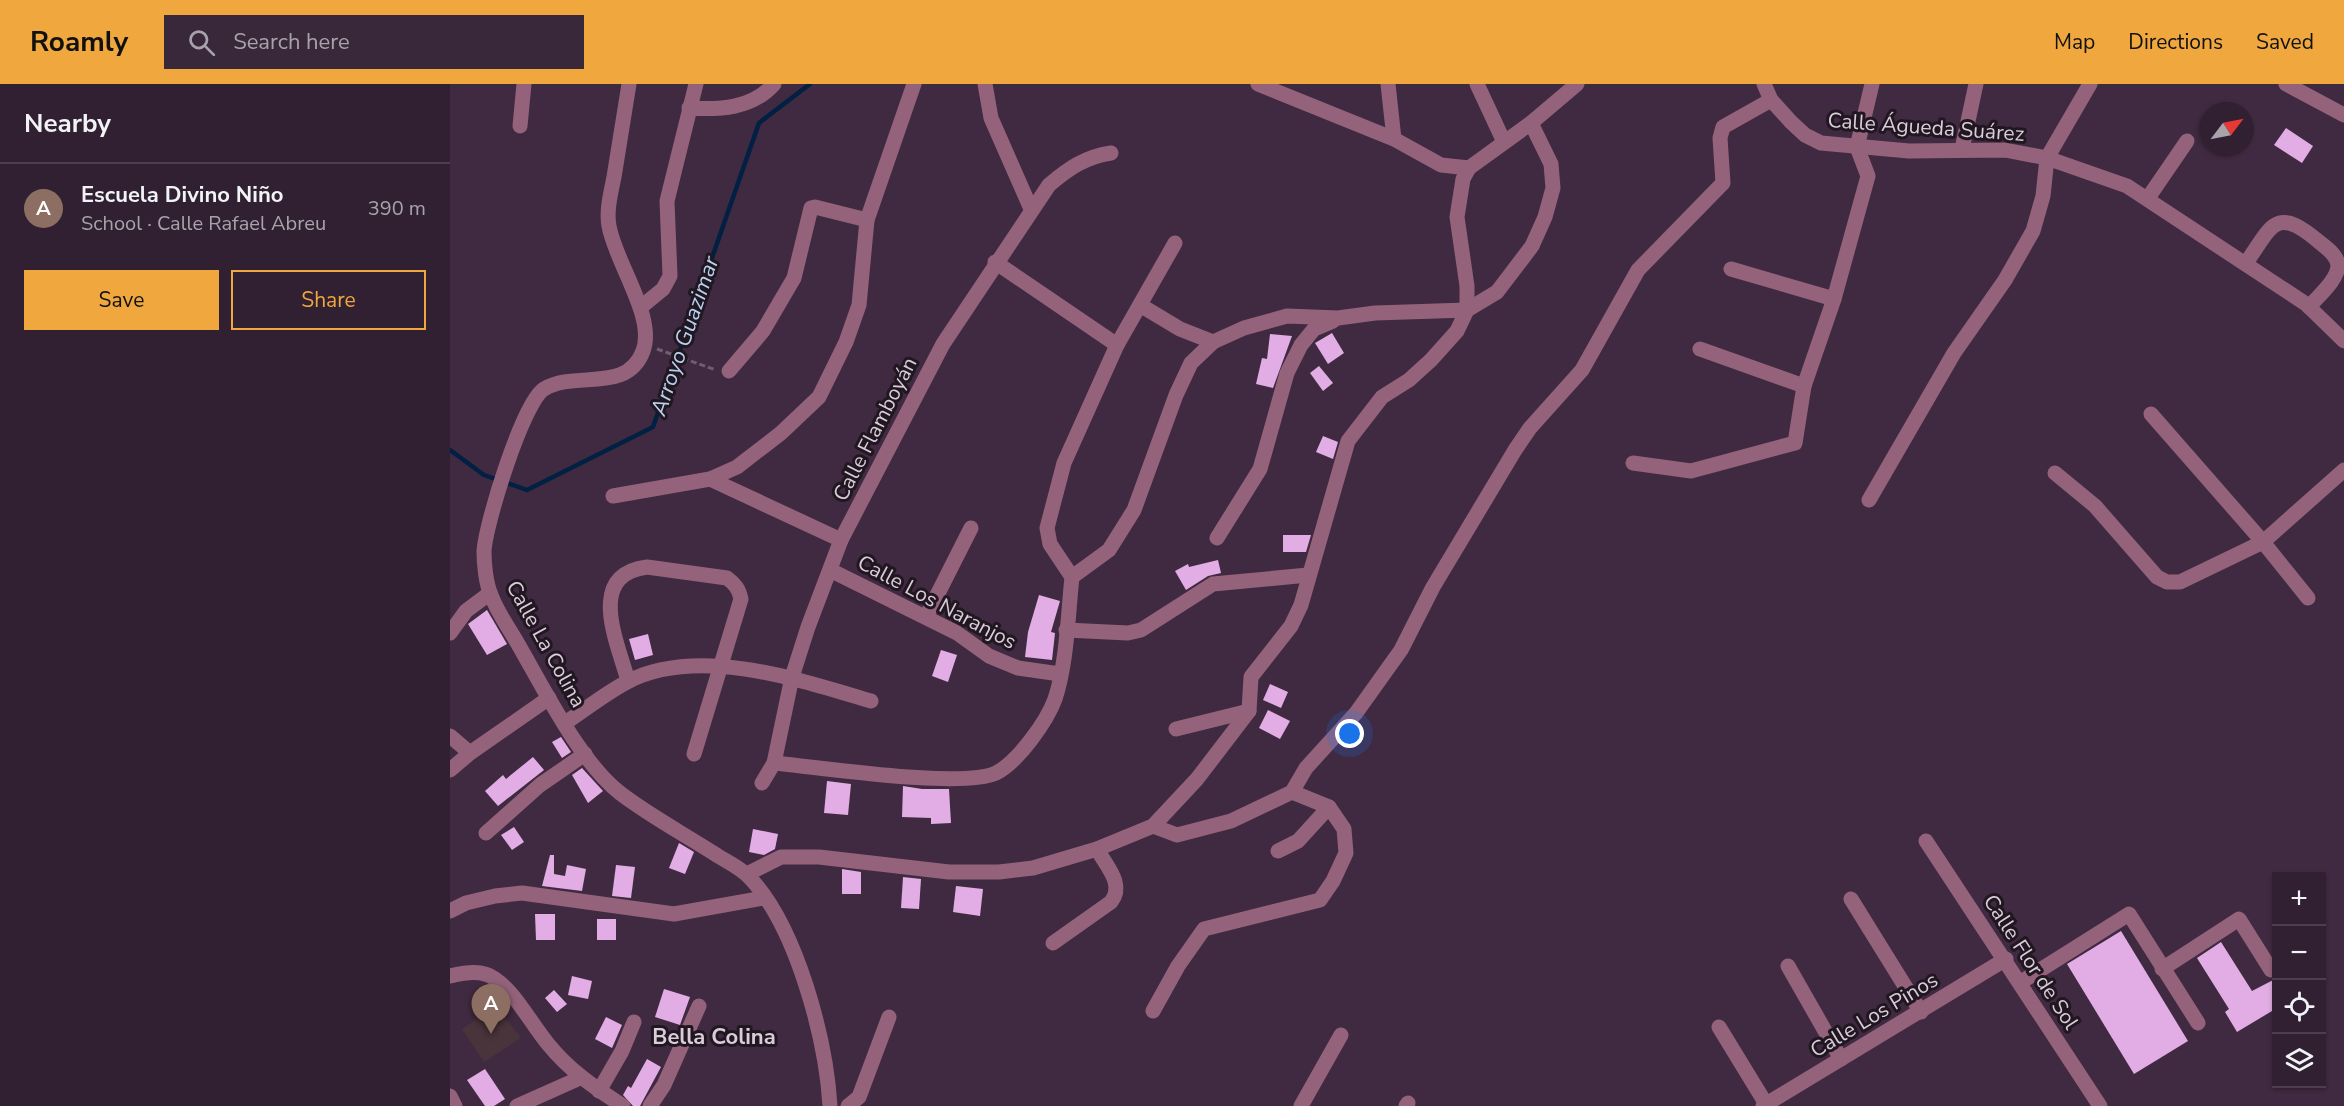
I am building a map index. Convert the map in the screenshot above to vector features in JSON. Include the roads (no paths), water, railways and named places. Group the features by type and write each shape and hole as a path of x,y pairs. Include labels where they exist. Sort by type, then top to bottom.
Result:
{"street":[{"path":"520,126 524,84"},
{"name":"Calle La Colina","path":"629,84 608,221 613,247 641,307 644,349 633,368 613,378 555,385 543,390 532,401 506,466 484,551 490,594 549,698 585,754 606,781 620,793 747,874 782,922 797,957 828,1074 830,1106"},
{"path":"641,307 663,289 670,276 667,201 696,84"},
{"path":"689,108 715,110 744,104 774,84"},
{"path":"613,496 710,479 737,467 772,440 819,397 846,342 859,305 867,220 914,84"},
{"path":"985,84 992,118 1031,209"},
{"path":"1258,84 1394,139 1441,165 1469,168"},
{"path":"1388,84 1394,139"},
{"path":"1477,84 1504,142"},
{"path":"747,874 781,857 819,857 949,872 999,872 1033,868 1096,849 1153,826 1197,779 1249,711 1251,677 1291,626 1301,605 1348,441 1382,397 1409,380 1457,331 1467,310 1467,286 1457,218 1463,179 1469,168 1531,123 1577,84"},
{"name":"Calle Águeda Suárez","path":"1764,84 1771,100 1805,135 1821,143 1909,151 2005,150 2047,158 2107,177 2148,198 2246,263 2309,307 2344,340"},
{"path":"1633,463 1691,471 1796,443 1804,386 1834,299 1868,176 1857,147 1872,84"},
{"path":"1962,149 1975,84"},
{"path":"1869,501 1954,353 2005,280 2033,231 2043,196 2047,158 2090,84"},
{"path":"2286,84 2344,115"},
{"path":"1153,826 1177,835 1231,821 1292,792 1306,768 1356,713 1401,650 1433,587 1515,450 1530,428 1582,370 1638,270 1723,183 1720,138 1723,127 1771,100"},
{"path":"1072,577 1109,550 1134,510 1176,395 1191,363 1213,342 1244,327 1287,316 1338,318 1375,313 1467,310 1497,292 1532,246 1545,217 1553,188 1551,164 1531,123"},
{"path":"2148,198 2187,141"},
{"name":"Calle Flamboyán","path":"762,783 774,763 792,677 841,540 943,344 995,262 1049,185 1068,168 1090,157 1112,153"},
{"path":"729,371 763,331 794,278 812,208 867,220"},
{"path":"2246,263 2271,229 2280,222 2290,221 2299,225 2335,256 2338,266 2335,276 2309,307"},
{"path":"774,763 902,776 980,778 997,772 1014,759 1039,730 1055,699 1072,577 1050,544 1047,528 1064,463 1117,345 1175,243"},
{"path":"995,262 1117,345"},
{"path":"1731,269 1834,299"},
{"path":"1140,305 1180,329 1213,342"},
{"path":"1217,538 1260,469 1287,373 1301,345 1314,329 1338,318"},
{"path":"1700,349 1804,386"},
{"path":"2151,414 2264,542 2308,598"},
{"path":"2055,473 2095,506 2157,577 2166,582 2180,582 2264,542 2344,470"},
{"name":"Calle Los Naranjos","path":"710,479 841,540"},
{"path":"926,616 971,528"},
{"path":"628,681 608,606 613,589 622,576 635,569 647,567 727,578 733,582 739,590 741,599 694,754"},
{"name":"Calle Los Naranjos","path":"830,570 926,616 957,633 989,656 1018,668 1060,674"},
{"path":"1066,630 1128,633 1141,630 1213,584 1308,575"},
{"path":"450,633 466,611 490,594"},
{"path":"566,723 628,681 684,667 721,667 792,677 870,701"},
{"path":"450,770 470,753 549,698"},
{"path":"1176,729 1249,711"},
{"path":"450,736 470,753"},
{"path":"486,833 540,785 585,754"},
{"path":"1153,1011 1178,966 1204,929 1320,900 1333,881 1346,853 1344,829 1329,807 1292,792"},
{"path":"1278,851 1298,841 1329,807"},
{"name":"Calle Flor de Sol","path":"1926,841 2006,959 2100,1106"},
{"path":"1053,943 1111,902 1117,894 1117,885 1096,849"},
{"path":"450,911 466,903 486,898 522,893 674,914 764,898"},
{"path":"1851,899 1921,1012"},
{"path":"2020,982 2129,914 2198,1023"},
{"path":"2162,969 2239,920 2271,970"},
{"name":"Calle Los Pinos","path":"1765,1105 2006,959"},
{"path":"1788,966 1841,1059"},
{"path":"450,976 480,973 494,977 507,989 549,1046 580,1078 623,1106"},
{"path":"650,1106 664,1085 699,1006"},
{"path":"848,1106 858,1097 889,1017"},
{"path":"599,1090 622,1051 634,1022"},
{"path":"1719,1028 1765,1105"},
{"path":"1301,1106 1341,1035"},
{"path":"517,1106 580,1078"},
{"path":"450,1096 455,1106"}],"waterway":[{"name":"Arroyo Guazimar","path":"450,450 484,475 527,490 653,427 759,123 810,84"}],"place":[{"name":"Escuela Divino Niño","path":"491,1034"}],"district":[{"name":"Bella Colina","path":"714,1037"}]}
